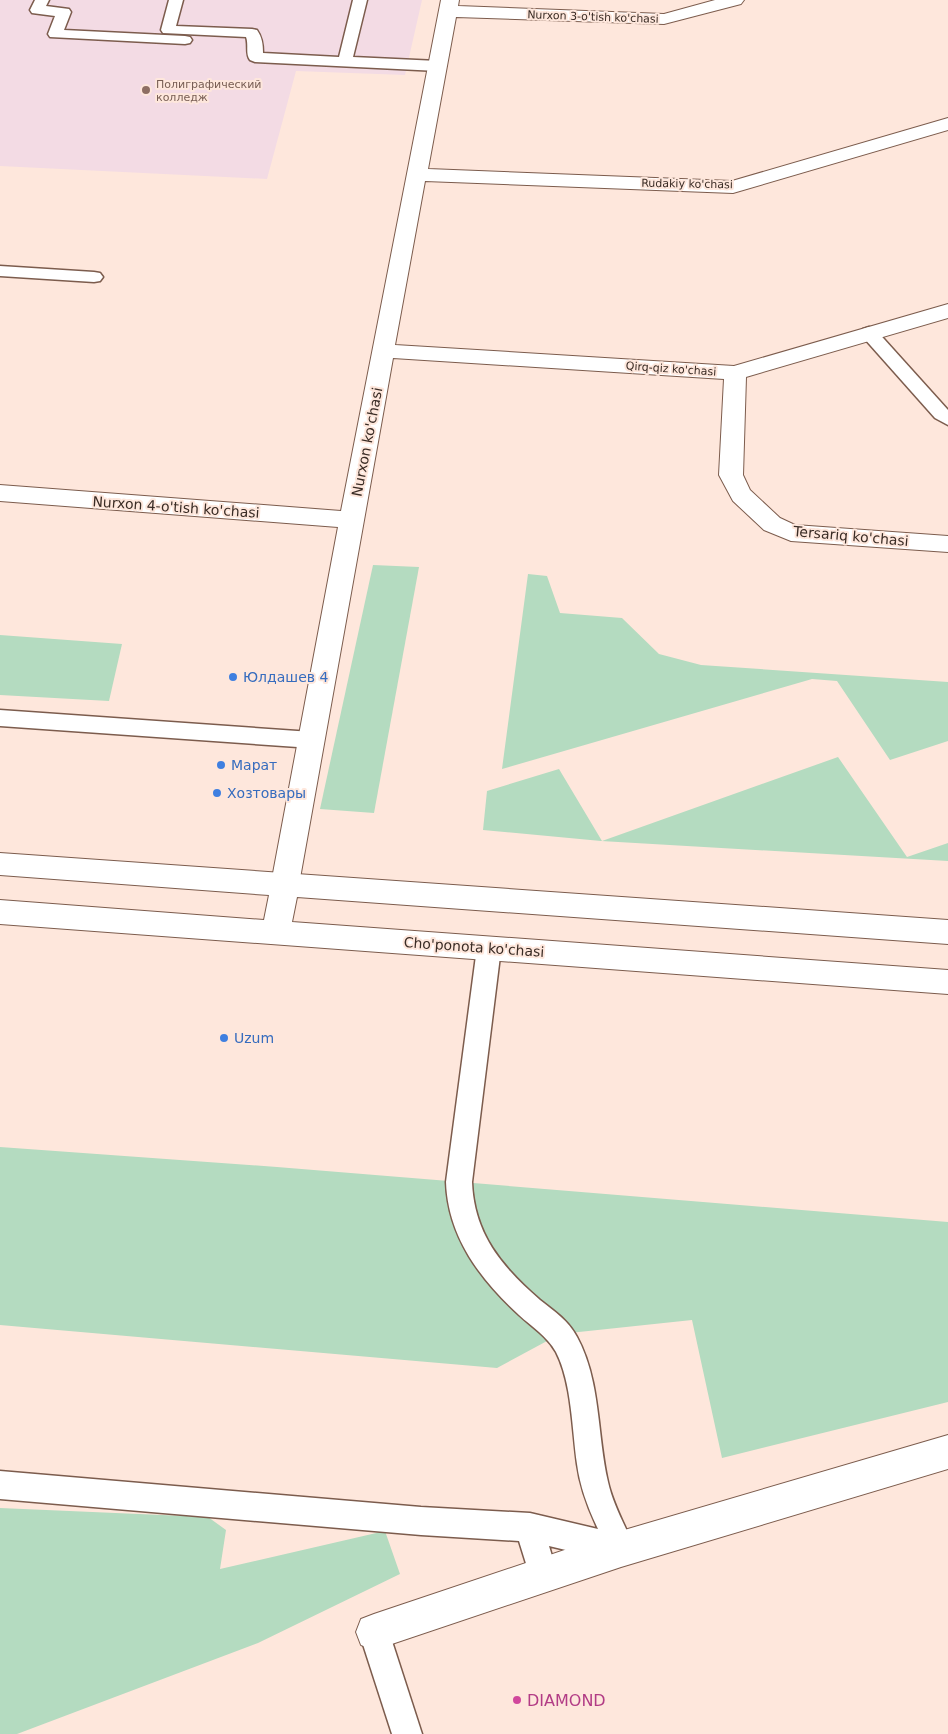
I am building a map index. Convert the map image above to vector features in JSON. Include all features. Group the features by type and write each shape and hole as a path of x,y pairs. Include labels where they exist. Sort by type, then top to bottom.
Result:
{"street":[{"name":"Nurxon 3-o'tish ko'chasi","path":"449,5 664,19 735,0"},
{"name":"Nurxon ko'chasi","path":"276,932 351,520 385,351 449,5"},
{"name":"Rudakiy ko'chasi","path":"418,175 733,187 948,124"},
{"name":"Qirq-qiz ko'chasi","path":"385,351 735,373 948,311"},
{"name":"Tersariq ko'chasi","path":"735,373 731,476 741,495 772,524 791,533 948,544"},
{"name":"Nurxon 4-o'tish ko'chasi","path":"0,493 351,520"},
{"path":"0,864 948,932"},
{"name":"Cho'ponota ko'chasi","path":"0,912 948,982"},
{"path":"374,1632 622,1549 948,1452"}],"lane":[{"path":"42,0 37,10 64,12 54,34 256,43"},
{"path":"176,0 168,30 252,33 256,43 255,57 438,66"},
{"path":"345,61 360,0"},
{"path":"281,76 285,58"},
{"path":"0,271 94,277"},
{"path":"868,333 948,420"},
{"path":"0,718 312,740"},
{"path":"489,948 459,1182 461,1208 475,1244 489,1264 509,1288 560,1334 570,1351 581,1394 594,1484 622,1549"},
{"path":"0,1485 411,1520 530,1527 622,1549"},
{"path":"530,1527 543,1576"},
{"path":"374,1632 407,1734"}],"shaded area":[{"name":"Полиграфический колледж","path":"0,0 422,0 405,75 296,71 267,179 0,166"}],"green space":[{"path":"373,565 419,567 374,813 320,809"},
{"path":"528,574 547,576 560,613 622,618 659,654 701,665 948,682 948,741 890,760 837,681 812,679 502,769"},
{"path":"0,635 122,644 109,701 0,695"},
{"path":"838,757 907,857 948,843 948,861 601,841 483,830 487,791 559,769 602,841"},
{"path":"0,1147 277,1167 948,1222 948,1402 722,1458 692,1320 560,1334 497,1368 0,1325"},
{"path":"0,1508 208,1517 226,1530 220,1569 385,1531 400,1574 258,1643 17,1734 0,1734"}],"place":[{"name":"Полиграфический колледж","path":"146,90"},
{"name":"Юлдашев 4","path":"233,677"},
{"name":"Марат","path":"221,765"},
{"name":"Хозтовары","path":"217,793"},
{"name":"Uzum","path":"224,1038"},
{"name":"DIAMOND","path":"517,1700"}]}
